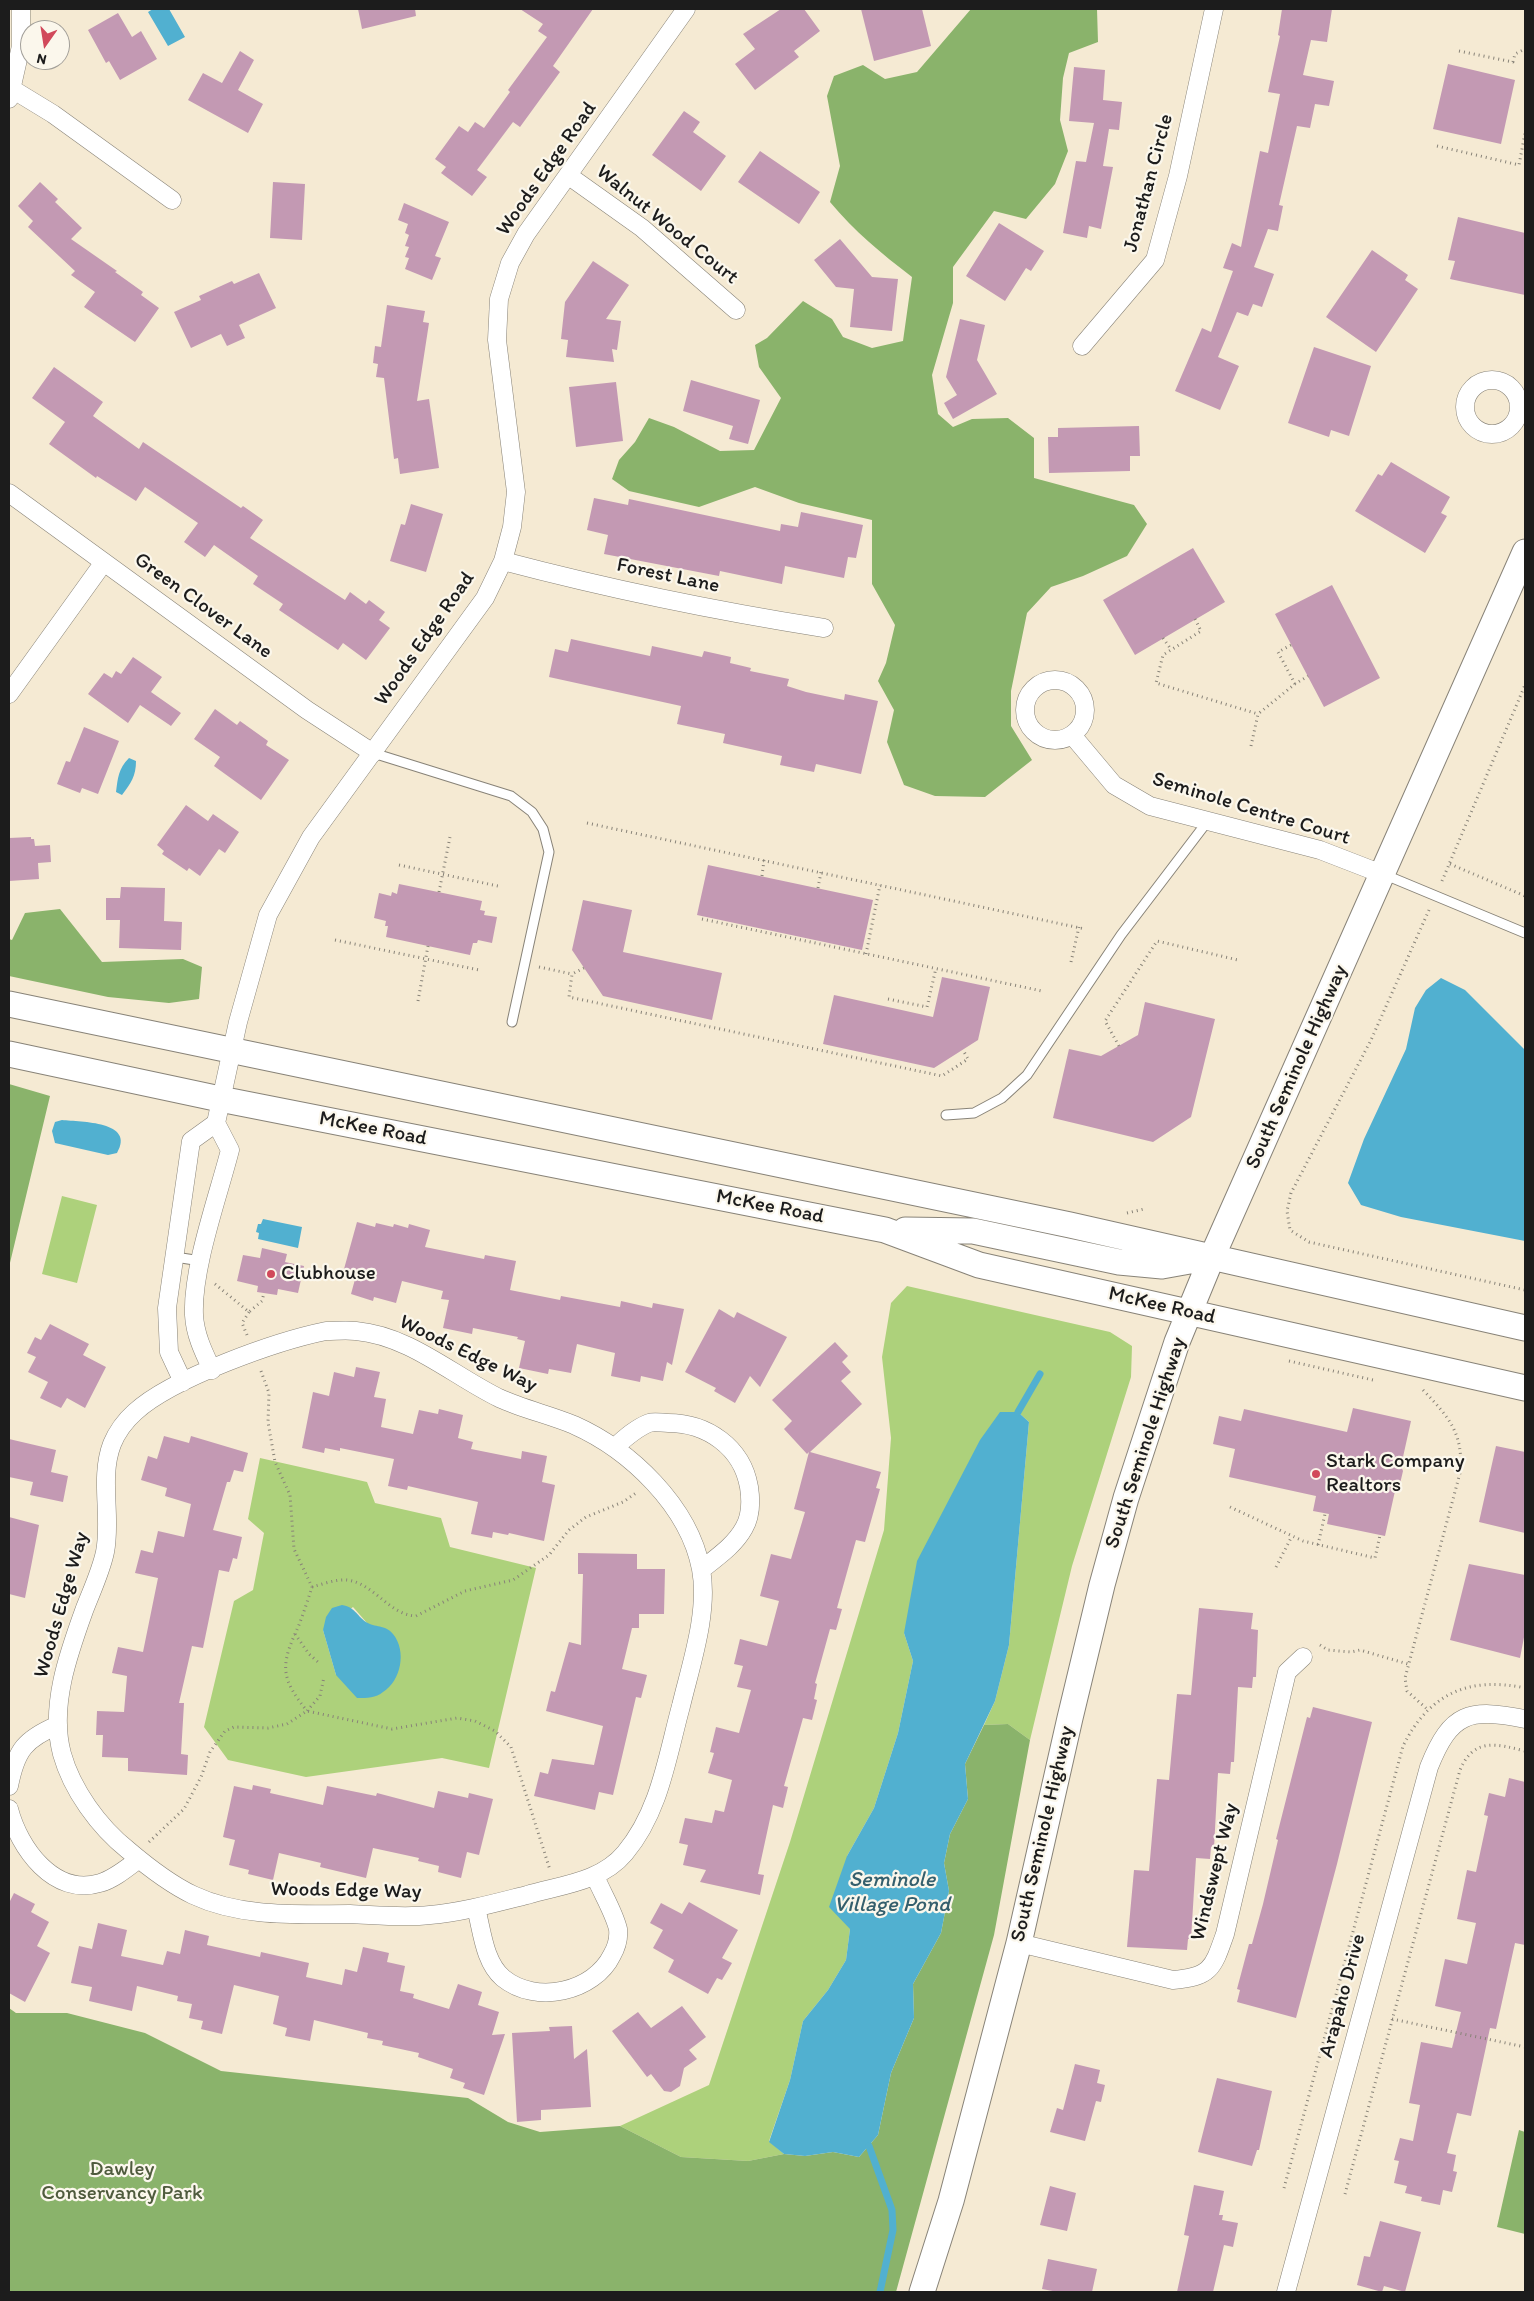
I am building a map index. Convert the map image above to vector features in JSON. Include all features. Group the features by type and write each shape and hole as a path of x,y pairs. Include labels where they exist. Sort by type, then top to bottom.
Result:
{"main road":[{"name":"South Seminole Highway","path":"922,2292 951,2201 1019,1943 1102,1585 1132,1480 1189,1311 1525,552"},
{"name":"McKee Road","path":"9,1004 228,1062 1041,1219 1525,1328"},
{"name":"McKee Road","path":"9,1054 218,1111 885,1230 979,1264 1525,1388"},
{"path":"885,1230 973,1231 1119,1262 1162,1266 1212,1257"}],"street":[{"path":"21,9 21,46 10,94 53,114 172,200"},
{"name":"Woods Edge Road","path":"228,1062 268,915 311,837 485,598 503,561 512,527 516,492 497,340 499,299 510,264 526,234 686,9"},
{"name":"Jonathan Circle","path":"1082,346 1155,260 1178,176 1214,9"},
{"name":"Walnut Wood Court","path":"569,176 642,228 736,310"},
{"name":"Green Clover Lane","path":"9,493 307,710 372,753"},
{"name":"Forest Lane","path":"503,561 551,574 736,614 824,628"},
{"path":"9,694 104,562"},
{"name":"Seminole Centre Court","path":"1072,735 1114,785 1150,806 1320,850 1382,874"},
{"path":"212,1370 200,1345 194,1316 201,1262 230,1150 218,1111 228,1062"},
{"path":"183,1382 169,1352 167,1308 191,1141 218,1111"},
{"name":"Woods Edge Way","path":"326,1331 358,1331 384,1338 428,1355 500,1398 575,1426 615,1447 653,1481 676,1511 690,1540 701,1570 701,1606 697,1641 658,1795 648,1820 618,1862 595,1876 476,1908 426,1916 264,1913 229,1907 195,1896 166,1879 110,1836 83,1801 62,1754 58,1724 61,1689 70,1650 105,1553 108,1530 106,1473 111,1446 121,1427 135,1412 154,1398 183,1382 293,1338 326,1331"},
{"path":"615,1447 626,1436 650,1422 684,1423 716,1436 734,1452 746,1474 752,1501 745,1526 725,1551 701,1570"},
{"name":"Windswept Way","path":"1019,1943 1173,1980 1195,1978 1211,1967 1225,1934 1287,1672 1303,1657"},
{"name":"Arapaho Drive","path":"1286,2292 1429,1767 1439,1742 1446,1731 1459,1720 1482,1714 1525,1719"},
{"path":"9,1786 13,1765 19,1751 29,1740 58,1724"},
{"path":"9,1809 13,1826 28,1851 46,1872 58,1880 78,1885 100,1883 139,1859"},
{"path":"476,1908 490,1960 503,1978 523,1988 548,1993 566,1990 586,1984 598,1974 607,1965 616,1946 618,1930 595,1876"}],"lane":[{"path":"372,753 511,796 532,812 543,829 549,852 512,1022"},
{"path":"946,1115 974,1113 1002,1098 1027,1075 1121,935 1207,822"},
{"path":"1382,874 1525,933"},
{"path":"174,1257 201,1262"}],"path":[{"path":"1460,50 1513,62 1516,54 1525,49"},
{"path":"1519,164 1525,133"},
{"path":"1437,146 1525,166"},
{"path":"1196,620 1202,631 1170,648 1163,655 1156,683 1258,714"},
{"path":"1163,638 1170,648"},
{"path":"1292,645 1278,652 1295,684"},
{"path":"1251,746 1258,714 1308,676"},
{"path":"1442,881 1525,685"},
{"path":"587,823 1085,929"},
{"path":"439,892 450,837"},
{"path":"762,876 764,860"},
{"path":"1450,864 1525,896"},
{"path":"399,865 498,886"},
{"path":"818,888 821,872"},
{"path":"866,954 880,885"},
{"path":"1429,909 1371,1040 1291,1194 1287,1211 1290,1230 1309,1242 1525,1290"},
{"path":"702,919 1042,991"},
{"path":"1071,962 1079,928"},
{"path":"335,940 479,970"},
{"path":"1119,1046 1105,1021 1157,941 1238,960"},
{"path":"418,1001 428,946"},
{"path":"524,964 572,974 584,968"},
{"path":"888,999 927,1007 936,968"},
{"path":"572,974 569,997 942,1076 968,1059 964,1050"},
{"path":"198,1279 219,1286 229,1297 249,1312 262,1300 264,1293"},
{"path":"255,1353 269,1393 268,1422 275,1462 290,1495 294,1549 312,1587 295,1634 287,1649 286,1677 293,1694 307,1711 392,1729 457,1718 475,1721 495,1731 511,1747 555,1887"},
{"path":"1282,1360 1326,1371"},
{"path":"1423,1390 1445,1413 1454,1427 1460,1442 1462,1459 1460,1473 1405,1678 1406,1691 1427,1709"},
{"path":"312,1587 346,1580 360,1583 402,1612 416,1616 465,1591 514,1580 549,1555 569,1530 586,1517 623,1502 653,1481"},
{"path":"1230,1507 1292,1536 1318,1545 1375,1558 1380,1535"},
{"path":"1318,1545 1325,1514"},
{"path":"1276,1567 1292,1536"},
{"path":"295,1634 308,1654 319,1663"},
{"path":"1303,1657 1320,1645 1328,1650 1351,1652 1360,1650 1408,1664"},
{"path":"139,1859 146,1845 184,1810 201,1776 210,1752 225,1731 234,1727 268,1728 287,1724 307,1711 320,1696 324,1677"},
{"path":"1345,2194 1464,1760 1470,1752 1494,1744 1525,1751"},
{"path":"1392,2019 1525,2047"}],"green space":[{"path":"971,9 1097,9 1098,42 1069,53 1063,78 1060,120 1068,151 1055,184 1026,219 994,211 953,267 953,303 932,375 938,414 953,427 972,419 1008,418 1034,438 1034,478 1134,505 1147,524 1127,556 1083,576 1051,587 1027,613 1011,691 1011,726 1032,760 985,797 935,796 904,785 887,742 894,710 878,681 886,663 895,625 872,584 872,520 799,503 755,487 699,507 629,491 612,479 619,460 635,442 649,418 674,427 720,451 754,450 781,398 759,367 755,345 767,338 803,301 832,319 843,337 872,348 903,341 912,277 869,242 830,202 840,166 827,96 834,76 863,65 885,79 917,72"},
{"path":"60,909 102,962 183,959 202,967 199,999 169,1003 108,997 9,976 9,939 12,940 25,913"},
{"path":"9,1084 50,1096 9,1267"},
{"path":"62,1196 97,1205 77,1283 42,1274"},
{"path":"907,1286 1110,1332 1132,1346 1131,1377 1072,1566 1030,1740 1008,1724 984,1725 995,1701 1009,1645 1029,1422 1018,1412 904,1633 913,1661 898,1733 874,1808 847,1856 850,1929 846,1960 828,1990 803,2021 790,2080 769,2141 784,2154 748,2161 681,2157 620,2126 709,2085 790,1842 884,1530 891,1438 882,1357 891,1303"},
{"path":"260,1458 367,1482 375,1503 441,1518 450,1547 536,1568 489,1768 442,1758 306,1777 228,1760 204,1727 234,1601 253,1590 264,1533 248,1519","holes":["353,1607 367,1623 336,1675 323,1630"]},
{"name":"Dawley Conservancy Park","path":"1008,1724 1030,1740 994,1935 896,2292 9,2292 9,2008 16,2013 67,2013 145,2033 221,2071 468,2098 508,2122 540,2132 620,2126 681,2157 748,2161 784,2154 805,2156 833,2152 859,2157 878,2135 891,2073 914,2018 913,1984 941,1933 949,1891 944,1863 950,1834 968,1799 965,1764 984,1725"},
{"path":"1519,2130 1525,2132 1525,2234 1497,2227"}],"water":[{"path":"153,9 169,9 185,37 168,46 148,12"},
{"path":"129,758 136,761 135,771 122,795 116,792 118,778"},
{"path":"1441,978 1465,990 1525,1050 1525,1241 1401,1217 1361,1205 1348,1183 1364,1139 1406,1049 1415,1008 1426,990"},
{"path":"62,1120 93,1123 113,1129 119,1135 121,1142 117,1153 108,1155 55,1143 52,1131 55,1122"},
{"path":"263,1219 302,1227 298,1248 258,1239 259,1233 256,1232 258,1224 261,1224"},
{"name":"Seminole Village Pond","path":"1000,1412 1018,1412 1029,1422 1009,1645 995,1701 965,1764 968,1799 950,1834 944,1863 949,1891 941,1933 913,1984 914,2018 891,2073 878,2135 859,2157 833,2152 805,2156 784,2154 769,2142 790,2080 803,2021 828,1990 846,1960 850,1929 829,1907 847,1856 874,1808 898,1733 913,1661 904,1633 917,1561 980,1440"},
{"path":"342,1605 353,1609 369,1624 387,1629 397,1641 401,1657 398,1673 389,1687 380,1694 368,1698 357,1698 336,1675 323,1630 326,1617 332,1608"}],"building":[{"path":"358,9 415,9 416,16 362,29"},
{"path":"520,9 593,9 553,66 560,72 520,127 513,122 477,170 487,177 472,196 441,173 446,167 435,159 459,126 468,132 475,122 484,128 510,92 508,90 547,37 538,31 543,24"},
{"path":"781,9 804,9 820,31 794,51 799,57 755,90 735,64 755,49 743,34"},
{"path":"861,9 922,9 931,46 874,61"},
{"path":"1282,9 1332,9 1327,42 1311,40 1303,75 1334,81 1329,106 1315,104 1310,128 1297,126 1279,205 1283,206 1278,231 1268,229 1254,267 1274,274 1262,307 1253,304 1248,316 1237,312 1218,357 1239,366 1220,410 1175,391 1202,328 1211,332 1233,271 1223,268 1232,243 1241,247 1260,151 1268,153 1280,94 1268,92 1280,36 1278,35"},
{"path":"118,13 132,37 141,31 157,59 120,80 109,61 106,63 88,30"},
{"path":"240,51 254,60 238,90 263,104 248,133 188,100 203,73 222,83"},
{"path":"1448,64 1515,80 1501,144 1433,129"},
{"path":"1074,67 1105,70 1103,100 1122,102 1119,130 1109,129 1103,166 1113,167 1101,229 1089,226 1087,238 1063,233 1076,161 1086,162 1094,123 1069,121"},
{"path":"684,111 700,122 693,132 726,156 701,191 652,155"},
{"path":"760,151 820,192 799,224 738,182"},
{"path":"40,182 58,199 55,202 82,228 71,239 117,271 115,272 143,292 141,295 159,308 135,342 84,307 95,292 71,275 75,271 28,227 33,221 18,206"},
{"path":"273,182 305,184 302,240 270,238"},
{"path":"404,203 449,222 435,256 441,258 432,280 405,269 409,258 405,257 409,247 405,246 409,235 405,233 408,224 398,220"},
{"path":"1458,217 1525,233 1525,295 1450,279 1455,261 1448,260"},
{"path":"999,223 1044,251 1031,271 1026,268 1005,301 966,276"},
{"path":"840,239 872,277 898,279 892,331 850,327 854,289 836,287 814,260"},
{"path":"1372,250 1408,275 1405,280 1418,289 1376,352 1326,317"},
{"path":"593,261 629,285 606,319 621,321 617,350 612,349 614,362 566,357 568,340 561,339 565,302"},
{"path":"259,273 276,308 239,325 245,338 227,346 221,334 191,348 174,312 201,300 199,296 232,281 234,284"},
{"path":"387,305 425,311 423,322 429,323 417,401 429,399 439,468 400,474 398,458 394,459 384,378 376,377 378,364 373,363 375,346 381,347"},
{"path":"960,319 985,325 977,360 997,394 953,419 944,403 957,395 946,377"},
{"path":"1314,347 1371,366 1349,436 1331,430 1329,437 1288,423"},
{"path":"54,367 103,402 93,416 139,449 143,442 241,508 243,506 263,520 250,538 345,600 350,592 366,604 369,600 385,612 379,620 390,628 366,660 343,643 338,650 279,610 283,604 253,584 258,576 214,545 205,557 184,542 198,523 145,487 136,501 97,476 96,478 49,444 65,422 32,398"},
{"path":"691,380 760,400 748,444 729,439 733,426 683,411"},
{"path":"616,382 623,441 576,447 569,387"},
{"path":"1139,426 1140,456 1130,456 1130,471 1049,473 1048,437 1058,437 1058,428"},
{"path":"1391,462 1450,497 1441,513 1447,516 1425,553 1355,511 1378,474 1382,476"},
{"path":"594,498 628,505 629,499 780,531 781,524 798,527 801,512 863,525 856,558 848,557 844,578 785,566 782,584 720,571 719,576 604,554 608,535 587,530"},
{"path":"411,504 443,514 426,572 390,561 401,524 405,525"},
{"path":"1193,548 1225,602 1135,655 1103,600"},
{"path":"1332,585 1380,678 1324,707 1275,614"},
{"path":"571,639 650,656 652,646 702,657 704,651 731,657 730,663 751,668 750,671 789,679 787,686 806,692 844,700 845,694 878,701 861,774 816,764 814,772 780,765 782,756 723,743 725,734 677,724 681,706 549,677 555,649 568,652"},
{"path":"133,657 162,677 151,692 181,713 171,726 140,705 128,723 88,694 104,673 112,678 116,671 121,674"},
{"path":"215,709 237,725 240,721 268,741 266,745 289,760 261,800 214,766 220,757 194,739"},
{"path":"84,727 119,741 98,794 82,788 80,793 57,784 66,761 70,762"},
{"path":"186,805 208,821 213,814 239,832 225,853 219,849 200,876 189,868 187,871 162,854 164,851 157,845"},
{"path":"31,837 31,839 34,839 35,846 50,845 51,862 38,863 39,879 9,881 9,838"},
{"path":"708,865 873,900 862,950 697,915"},
{"path":"399,884 482,901 480,910 485,911 484,915 497,917 492,943 478,940 477,943 473,943 470,955 386,937 388,926 385,926 386,921 374,918 379,893 391,896 392,892 397,894"},
{"path":"121,887 165,888 164,921 182,922 181,950 119,948 120,920 106,920 106,898 120,898"},
{"path":"583,900 632,910 623,952 722,973 712,1020 603,996 572,950"},
{"path":"942,977 990,987 978,1040 934,1068 823,1044 834,995 933,1017"},
{"path":"1145,1002 1215,1019 1191,1117 1153,1142 1053,1118 1069,1049 1101,1056 1138,1035"},
{"path":"357,1222 375,1227 376,1223 393,1227 394,1224 408,1228 409,1224 430,1230 425,1247 484,1259 485,1255 516,1261 510,1290 560,1300 561,1296 620,1307 621,1301 652,1308 653,1303 684,1309 672,1365 667,1362 663,1381 641,1376 640,1382 611,1376 615,1353 577,1344 571,1373 549,1369 548,1374 519,1368 525,1341 517,1339 518,1337 473,1328 472,1334 443,1328 449,1300 441,1299 443,1291 402,1281 396,1303 374,1297 373,1301 351,1294 357,1272 344,1269"},
{"name":"Clubhouse","path":"262,1248 287,1254 285,1262 304,1266 298,1293 278,1289 277,1295 257,1292 258,1286 237,1281 243,1255 260,1258"},
{"path":"719,1309 734,1318 737,1312 787,1337 760,1387 750,1376 735,1403 714,1391 716,1388 685,1372"},
{"path":"50,1324 89,1344 83,1355 106,1367 85,1408 67,1398 61,1408 40,1398 48,1382 28,1372 36,1357 27,1353 35,1337 41,1340"},
{"path":"835,1342 848,1356 842,1362 851,1372 841,1381 862,1404 810,1452 881,1472 876,1488 880,1489 865,1542 856,1540 837,1608 842,1609 836,1630 830,1629 815,1683 817,1684 814,1699 817,1700 812,1720 803,1718 784,1786 788,1787 783,1808 773,1805 758,1874 764,1875 760,1895 700,1882 706,1870 683,1865 688,1845 679,1843 685,1818 712,1823 715,1810 724,1812 732,1780 708,1773 714,1753 710,1752 716,1727 739,1733 751,1690 737,1687 743,1666 734,1664 740,1639 767,1646 779,1601 760,1596 771,1554 791,1559 805,1512 794,1509 809,1452 807,1454 784,1429 792,1421 772,1400"},
{"path":"356,1367 380,1372 374,1397 386,1399 381,1427 413,1434 419,1410 438,1414 439,1409 463,1415 458,1438 473,1442 471,1449 521,1459 522,1451 547,1456 542,1482 555,1485 544,1541 509,1533 508,1535 493,1532 492,1538 471,1534 478,1502 408,1486 407,1490 388,1486 394,1459 340,1448 340,1451 325,1448 324,1453 302,1448 313,1392 329,1396 334,1372 354,1377"},
{"name":"Stark Company Realtors","path":"1353,1408 1411,1421 1401,1466 1403,1471 1399,1488 1395,1491 1385,1536 1327,1524 1329,1514 1313,1511 1316,1496 1229,1477 1235,1449 1213,1444 1219,1416 1241,1421 1244,1409 1347,1432"},
{"path":"164,1436 189,1443 191,1436 248,1453 243,1472 234,1470 230,1482 227,1482 213,1530 242,1537 237,1559 233,1558 229,1572 219,1570 203,1648 192,1646 179,1703 184,1703 181,1754 188,1755 187,1775 128,1771 128,1758 102,1757 103,1735 96,1735 97,1711 124,1712 127,1676 112,1673 118,1647 143,1652 158,1578 135,1573 141,1550 153,1553 158,1531 184,1537 191,1504 165,1496 167,1488 141,1480 148,1456 157,1459"},
{"path":"9,1439 56,1450 51,1472 68,1476 63,1502 30,1495 33,1482 9,1477"},
{"path":"1496,1446 1525,1452 1525,1533 1479,1522"},
{"path":"9,1517 39,1525 25,1598 9,1594"},
{"path":"578,1553 637,1554 637,1569 665,1569 664,1614 639,1614 639,1628 632,1628 622,1669 647,1675 641,1698 636,1697 613,1795 599,1792 595,1810 534,1796 540,1772 548,1774 552,1759 594,1765 603,1726 546,1711 551,1691 555,1692 569,1642 581,1645 583,1574 578,1574"},
{"path":"1469,1564 1525,1575 1525,1632 1520,1658 1450,1640"},
{"path":"1199,1608 1253,1613 1251,1629 1258,1630 1256,1677 1253,1677 1252,1688 1238,1687 1234,1762 1231,1762 1230,1774 1218,1773 1214,1848 1211,1847 1210,1859 1196,1858 1191,1939 1188,1939 1187,1950 1127,1947 1134,1870 1149,1871 1157,1779 1169,1780 1177,1694 1191,1695"},
{"path":"1313,1707 1372,1722 1296,2018 1237,2002 1240,1990 1237,1989 1249,1944 1252,1944 1263,1904 1278,1840 1276,1839 1307,1717 1310,1718"},
{"path":"1509,1778 1525,1782 1525,1945 1515,1943 1496,2029 1490,2028 1471,2116 1457,2113 1447,2153 1456,2155 1453,2171 1457,2172 1452,2192 1443,2190 1440,2205 1421,2201 1422,2197 1405,2193 1407,2186 1394,2183 1399,2161 1394,2160 1400,2138 1413,2141 1420,2105 1409,2103 1421,2042 1452,2048 1461,2012 1435,2006 1445,1959 1467,1964 1476,1923 1457,1919 1467,1870 1476,1872 1488,1816 1484,1815 1489,1793 1505,1797"},
{"path":"253,1785 271,1789 270,1793 323,1805 327,1786 376,1796 377,1793 434,1808 438,1791 468,1798 469,1793 493,1799 479,1855 467,1852 461,1878 438,1872 439,1866 418,1861 419,1858 373,1848 366,1878 320,1867 321,1863 279,1853 273,1880 248,1874 249,1870 229,1865 235,1840 223,1837 234,1786 252,1790"},
{"path":"14,1893 35,1904 31,1912 49,1922 37,1946 50,1953 25,2002 9,1993 9,1903"},
{"path":"689,1902 738,1930 722,1958 732,1963 722,1980 717,1978 708,1994 668,1972 674,1960 653,1948 663,1930 650,1923 661,1903 682,1914"},
{"path":"98,1923 127,1930 121,1956 163,1965 167,1951 180,1954 185,1930 209,1936 207,1945 260,1957 261,1952 309,1963 306,1977 342,1985 345,1969 357,1972 363,1947 389,1953 387,1962 405,1966 400,1991 414,1994 413,1998 449,2009 458,1984 482,1992 478,2005 499,2012 492,2035 505,2034 484,2095 463,2088 465,2083 450,2078 453,2069 418,2057 419,2053 382,2045 383,2041 367,2038 368,2033 314,2020 310,2041 285,2036 287,2028 273,2024 279,1996 234,1985 222,2034 201,2029 203,2021 189,2018 192,2004 177,2001 178,1996 137,1986 132,2011 89,2001 92,1987 71,1983 79,1946 92,1949"},
{"path":"682,2006 706,2037 689,2050 697,2059 684,2068 680,2086 671,2092 664,2091 651,2074 647,2077 612,2031 638,2012 651,2028"},
{"path":"572,2026 574,2059 587,2049 591,2107 541,2110 541,2120 517,2122 512,2033 550,2031 549,2027"},
{"path":"1075,2064 1100,2070 1097,2083 1105,2085 1101,2102 1096,2101 1085,2141 1050,2132 1057,2108 1063,2110"},
{"path":"1217,2078 1272,2091 1259,2150 1257,2150 1252,2166 1198,2152"},
{"path":"1194,2185 1224,2191 1219,2215 1223,2215 1222,2220 1238,2223 1233,2247 1224,2245 1213,2292 1177,2292 1189,2236 1184,2235"},
{"path":"1050,2186 1076,2193 1067,2231 1040,2225"},
{"path":"1380,2221 1421,2232 1405,2292 1384,2286 1382,2292 1357,2285 1364,2256 1370,2257"},
{"path":"1048,2259 1097,2269 1092,2292 1058,2292 1042,2289"}],"waterway":[{"path":"1018,1412 1040,1374"},
{"path":"869,2146 892,2210 893,2230 880,2292"}],"place":[{"name":"Clubhouse","path":"271,1274"},
{"name":"Stark Company Realtors","path":"1316,1474"}]}
